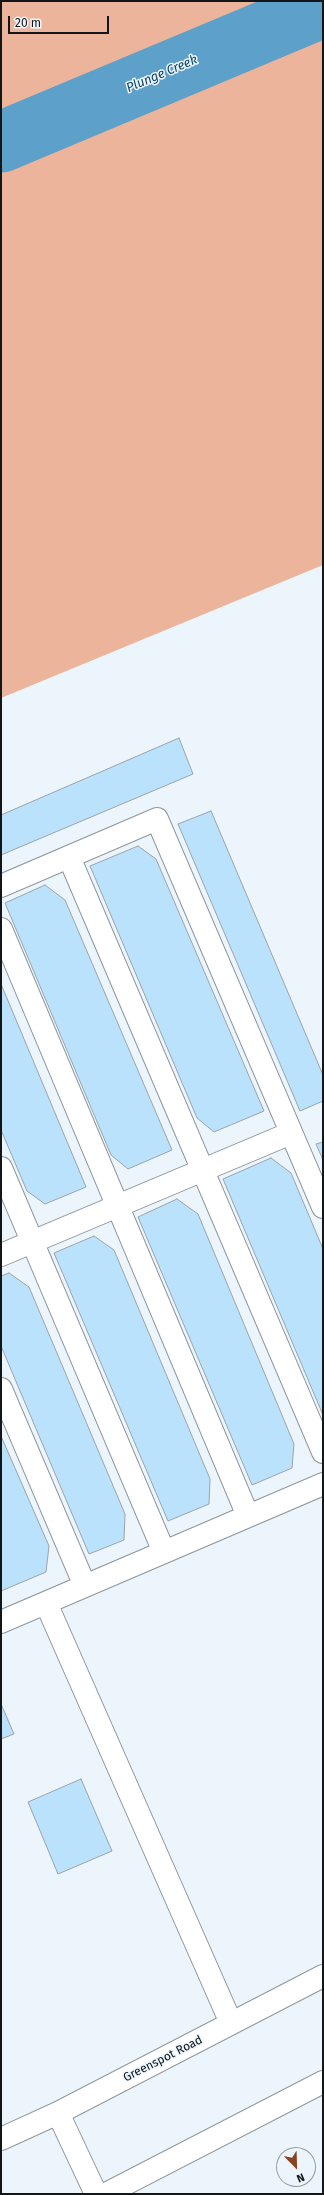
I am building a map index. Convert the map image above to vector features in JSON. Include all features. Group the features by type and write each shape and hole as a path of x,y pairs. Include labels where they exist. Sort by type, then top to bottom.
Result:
{"main road":[{"path":"1,886 157,819 323,1207"},
{"path":"69,857 323,1452"},
{"path":"1,930 248,1516"},
{"path":"1,1254 291,1133"},
{"path":"1,1168 164,1552"},
{"path":"1,1389 85,1586"},
{"path":"1,1622 323,1484"},
{"path":"46,1602 231,2023"},
{"name":"Greenspot Road","path":"1,2139 58,2113 323,1976"},
{"path":"106,2194 323,2082"},
{"path":"58,2113 96,2194"}],"shaded area":[{"path":"1,1 323,1 323,565 1,698"}],"building":[{"path":"179,738 193,774 1,855 1,815"},
{"path":"211,811 323,1075 323,1101 300,1111 178,824"},
{"path":"138,846 156,859 264,1111 214,1132 197,1118 90,866"},
{"path":"45,885 65,900 172,1150 128,1169 111,1155 5,903"},
{"path":"1,984 86,1187 45,1204 27,1191 1,1130"},
{"path":"323,1142 323,1160 316,1144"},
{"path":"271,1158 291,1173 323,1249 323,1415 223,1179"},
{"path":"177,1199 198,1214 294,1444 292,1468 252,1485 138,1217"},
{"path":"94,1236 114,1250 210,1479 209,1504 168,1521 54,1253"},
{"path":"9,1273 29,1287 125,1514 124,1540 89,1554 1,1346 1,1276"},
{"path":"1,1436 49,1546 46,1572 1,1591"},
{"path":"1,1704 14,1734 1,1739"},
{"path":"81,1779 112,1851 58,1874 28,1802"}],"waterway":[{"name":"Plunge Creek","path":"1,142 323,7"}]}
